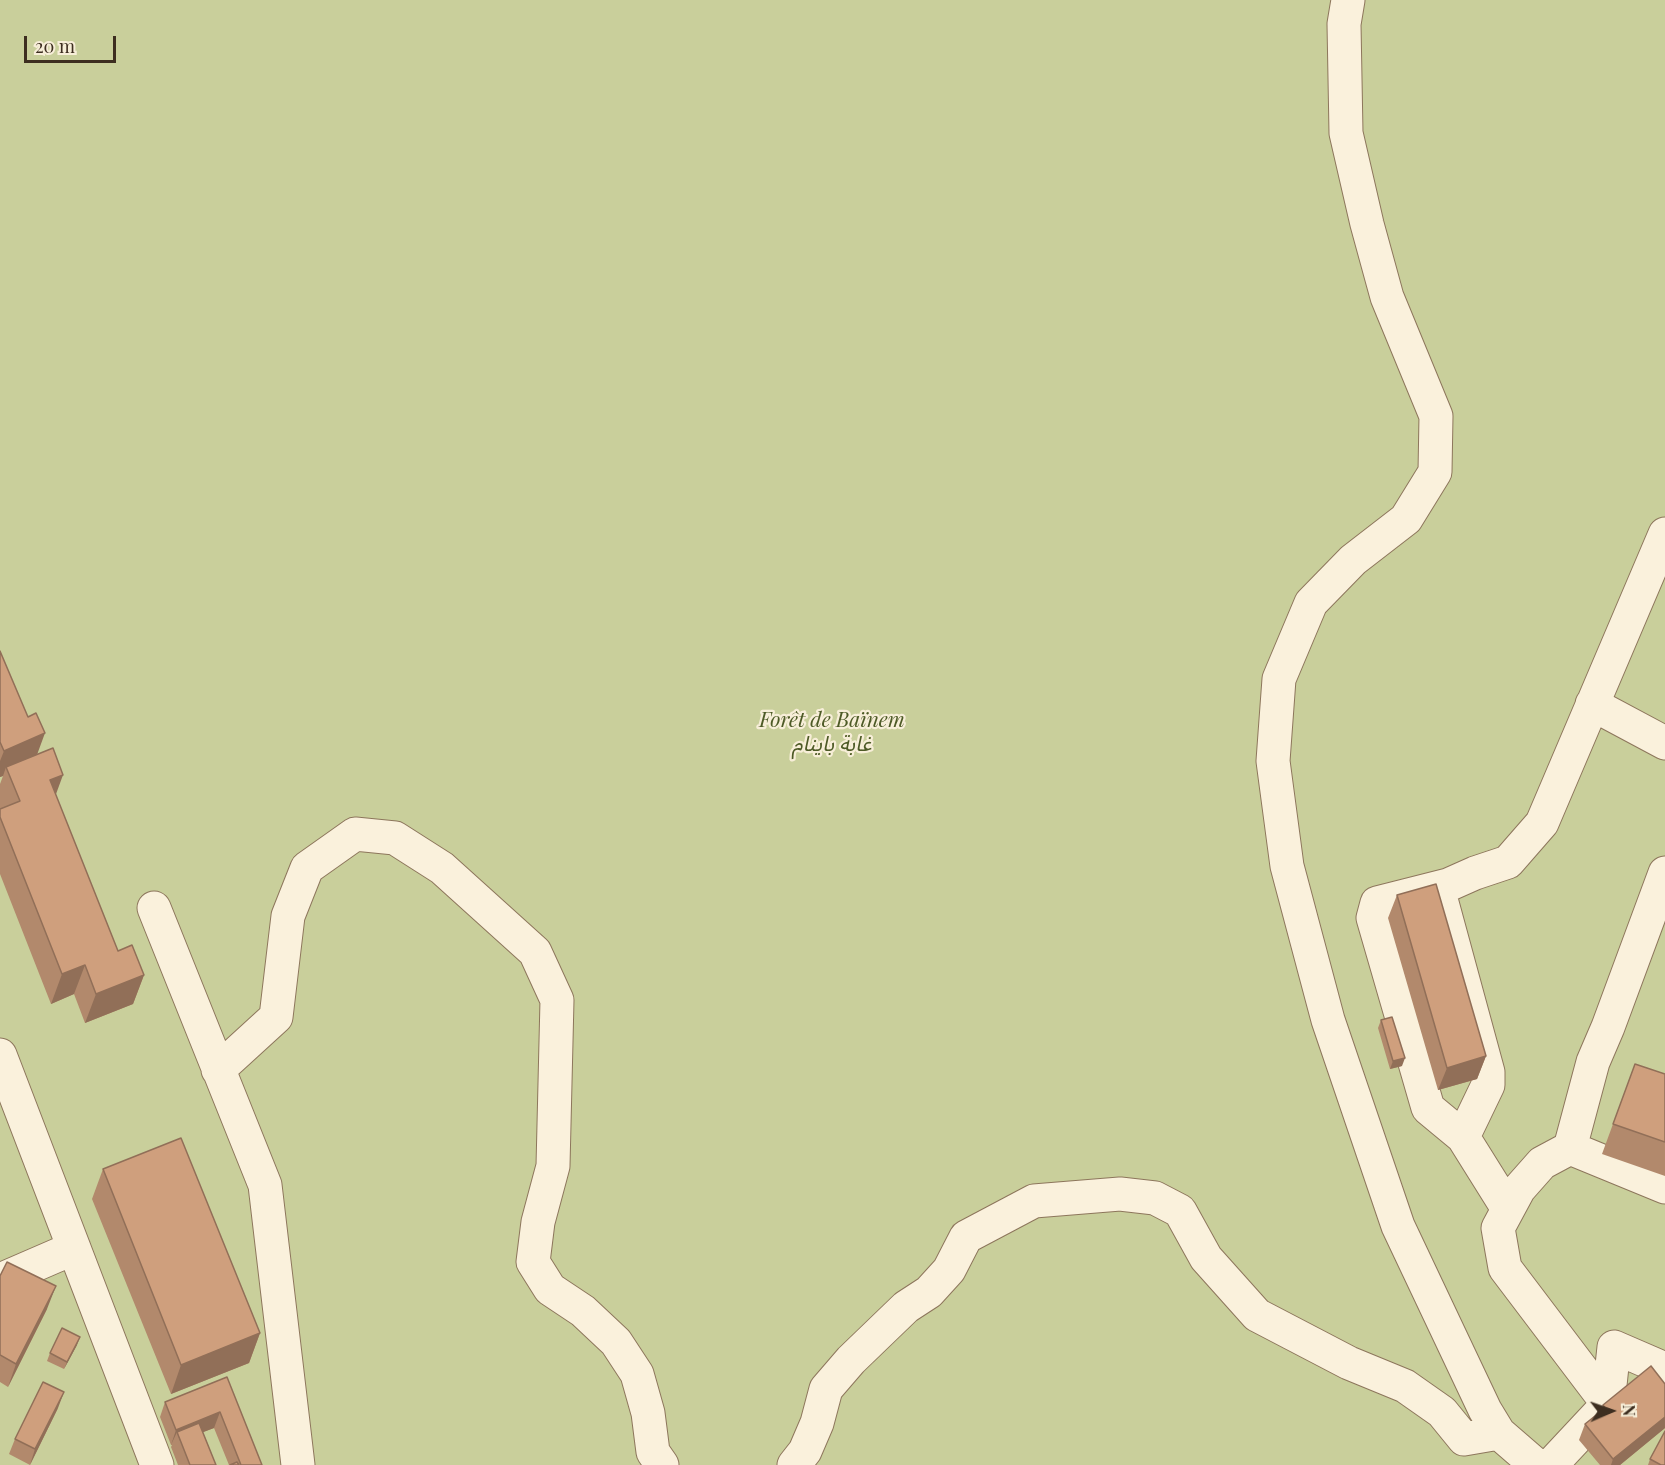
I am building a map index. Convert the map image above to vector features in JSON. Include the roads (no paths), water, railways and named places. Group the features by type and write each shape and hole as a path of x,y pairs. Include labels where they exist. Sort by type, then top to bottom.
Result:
{"street":[{"path":"1348,0 1344,24 1346,133 1387,297 1436,416 1435,472 1406,519 1353,560 1311,603 1279,679 1273,761 1287,866 1328,1020 1398,1226 1485,1410 1499,1433 1536,1465"},
{"path":"1508,1209 1463,1137 1428,1108 1373,918 1377,903 1438,888 1508,862 1542,824 1665,534"},
{"path":"1592,704 1665,743"},
{"path":"218,1070 276,1017 288,916 307,868 355,834 395,838 451,876 535,952 557,1000 553,1166 538,1222 533,1262 550,1289 583,1311 616,1342 637,1374 648,1413 653,1452 662,1465"},
{"path":"1608,1404 1505,1268 1497,1228 1519,1189 1542,1163 1570,1148 1593,1062 1663,887"},
{"path":"1438,888 1488,1072 1488,1085 1463,1137"},
{"path":"154,908 265,1185 298,1465"},
{"path":"0,1055 157,1465"},
{"path":"1570,1148 1665,1188"},
{"path":"794,1465 805,1451 818,1422 825,1389 851,1360 906,1307 929,1292 949,1270 966,1237 1034,1200 1120,1194 1155,1197 1180,1211 1206,1258 1257,1315 1349,1363 1405,1386 1442,1412 1464,1439 1499,1433"},
{"path":"0,1280 74,1248"},
{"path":"1551,1465 1608,1404 1614,1347 1665,1369"}],"park label":[{"name":"Forêt de Baïnem غابة باينام","path":"832,732"}]}
